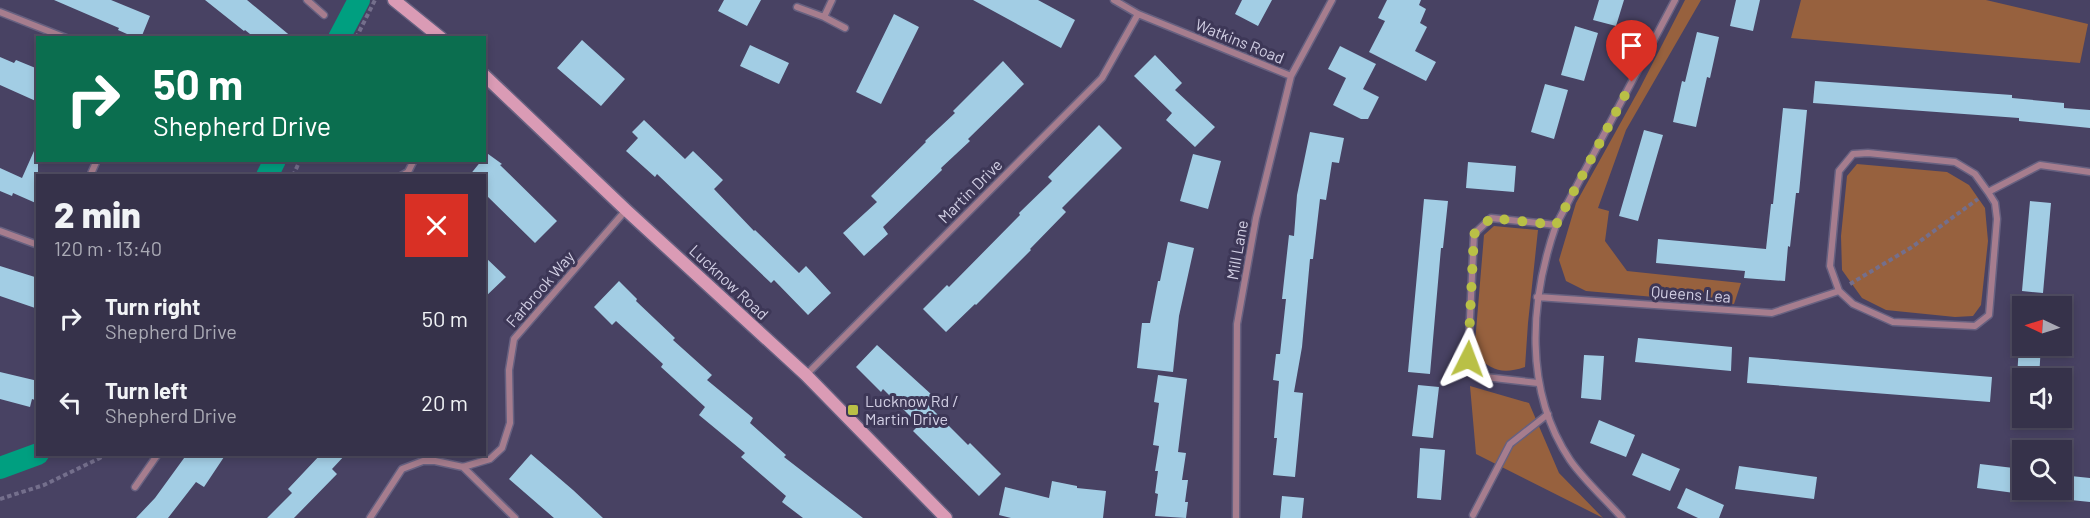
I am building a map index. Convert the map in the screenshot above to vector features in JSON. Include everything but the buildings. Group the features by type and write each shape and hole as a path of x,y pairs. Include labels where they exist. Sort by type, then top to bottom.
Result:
{"street":[{"path":"307,0 324,15"},
{"path":"824,17 832,0"},
{"name":"Watkins Road","path":"1114,0 1138,14 1291,76"},
{"name":"Mill Lane","path":"1236,518 1237,324 1256,218 1291,76 1332,0"},
{"path":"1622,518 1570,461 1553,429 1538,383 1536,342 1538,297 1545,258 1556,225 1675,0"},
{"path":"395,1 439,36"},
{"path":"797,7 845,28"},
{"path":"0,12 61,36"},
{"name":"Martin Drive","path":"806,375 1102,78 1138,14"},
{"name":"Lucknow Road","path":"486,77 626,210 806,375 946,518"},
{"path":"1868,153 1955,162 1975,174 1995,203 1997,219 1989,315 1975,326 1893,322 1853,304 1839,291 1830,266 1839,171 1853,154 1868,153"},
{"path":"404,174 413,162"},
{"path":"1988,192 2040,165 2090,171"},
{"name":"Farbrook Way","path":"370,518 402,469 423,461 463,467 490,459 502,448 510,423 509,370 514,339 626,210"},
{"path":"1538,383 1485,376 1468,359 1474,234 1491,218 1556,225"},
{"path":"0,231 36,243"},
{"name":"Queens Lea","path":"1538,297 1772,313 1839,291"},
{"path":"1473,515 1510,444 1548,414"},
{"path":"135,486 157,456"},
{"path":"463,467 515,518"}],"path":[{"path":"357,36 375,0"},
{"path":"1839,291 1912,247 1988,192"},
{"path":"0,499 44,485 101,456"}],"shaded area":[{"path":"1685,0 1701,0 1626,130 1598,208 1609,211 1605,241 1627,271 1741,283 1734,304 1586,291 1566,281 1559,260 1576,203 1640,88"},
{"path":"1801,0 1986,0 2088,24 2080,63 1791,38"},
{"path":"1857,164 1947,172 1969,185 1985,208 1988,241 1981,305 1973,316 1955,317 1886,310 1862,298 1842,270 1841,236 1847,176"},
{"path":"1494,226 1538,230 1525,367 1510,371 1498,370 1474,355 1484,235"},
{"path":"1470,386 1529,403 1559,473 1603,518 1476,454"}],"waterway":[{"path":"340,36 359,0"},
{"path":"268,174 274,162"},
{"path":"0,468 36,455"}],"place":[{"name":"Lucknow Rd / Martin Drive","path":"853,410"}],"route":[{"path":"1468,359 1474,234 1491,218 1556,225 1632,82"}]}
